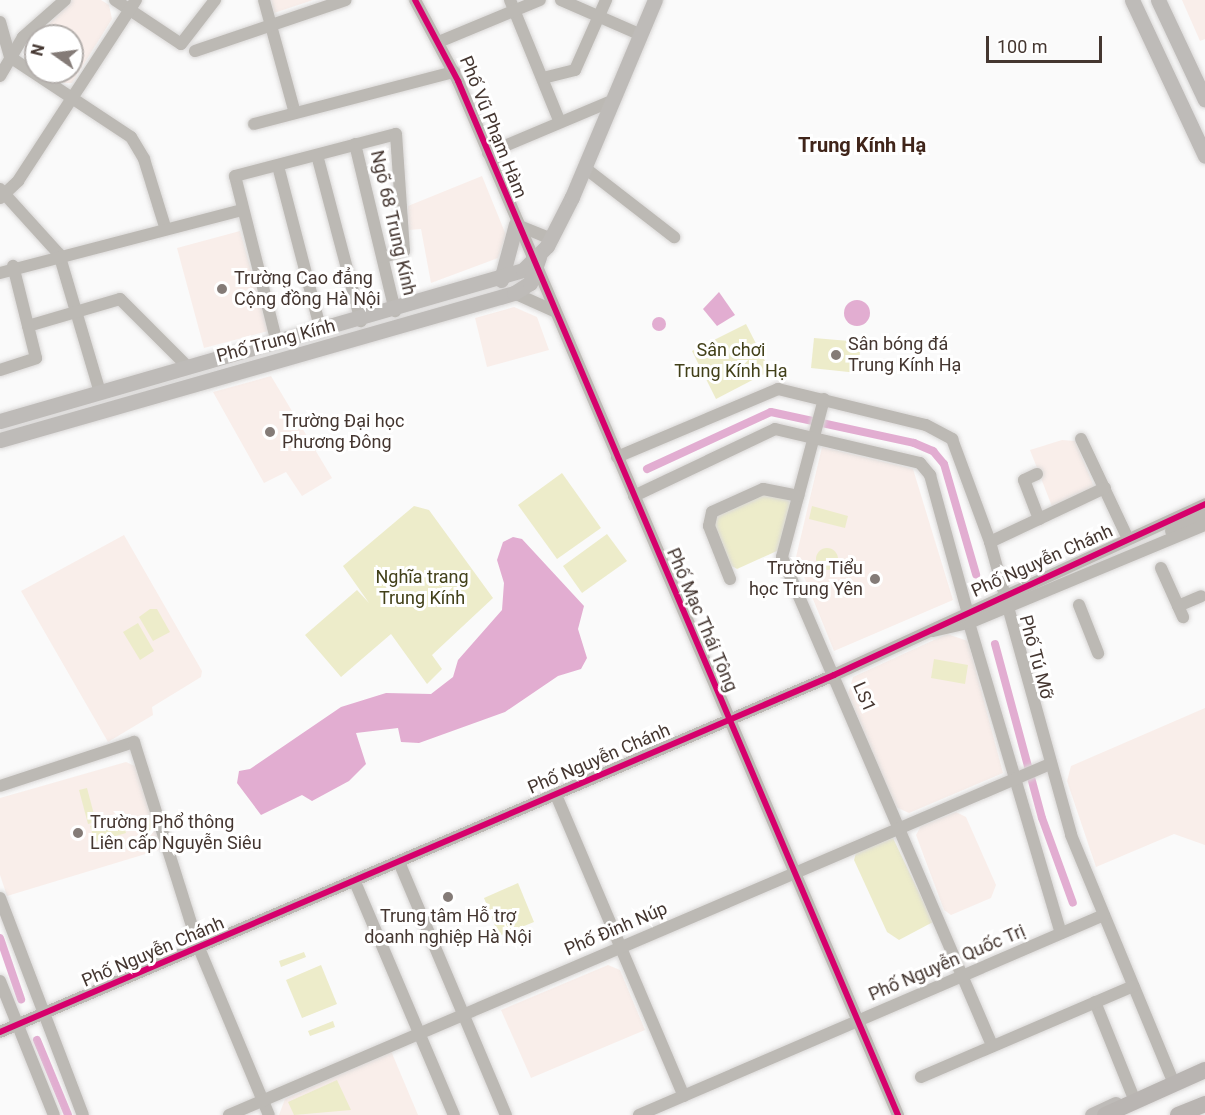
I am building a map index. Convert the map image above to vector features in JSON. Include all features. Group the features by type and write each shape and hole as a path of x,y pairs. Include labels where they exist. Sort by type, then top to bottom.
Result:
{"highway":[{"path":"1106,1115 1205,1069"},
{"path":"1125,1115 1205,1081"},
{"path":"1178,1115 1205,1104"},
{"path":"1200,1115 1205,1113"}],"main road":[{"name":"Phố Trung Kính","path":"0,440 514,293 530,283 536,262 551,239 585,168 655,0"},
{"path":"1132,0 1205,156"},
{"path":"1158,0 1205,100"},
{"path":"501,280 516,224"},
{"name":"Phố Trung Kính","path":"0,421 501,280 536,262"},
{"path":"1092,1115 1133,1096 1205,1069"}],"street":[{"path":"0,76 10,57 65,0"},
{"path":"115,0 133,5 181,44 215,0"},
{"path":"264,0 273,26 295,113"},
{"path":"195,51 346,0"},
{"name":"Phố Vũ Phạm Hàm","path":"415,0 441,41 516,224 536,262"},
{"path":"441,41 513,6 540,0"},
{"path":"561,0 641,35"},
{"path":"543,78 575,70 606,0"},
{"path":"100,392 79,314 59,254 1,194 73,99 133,5"},
{"path":"513,6 560,120"},
{"path":"0,22 10,57 131,137 144,159 165,227"},
{"path":"254,124 454,72"},
{"path":"488,153 560,120 612,101"},
{"path":"278,343 235,176 396,134 404,251 383,257"},
{"name":"Ngõ 68 Trung Kính","path":"355,144 395,311"},
{"path":"317,155 361,321"},
{"path":"278,166 321,331"},
{"path":"585,168 633,200 674,237"},
{"path":"0,273 13,266 59,254 242,210"},
{"path":"516,224 551,239"},
{"name":"Phố Mạc Thái Tông","path":"536,262 554,311 898,1115"},
{"path":"0,368 36,358 13,266"},
{"path":"514,293 554,311"},
{"path":"28,326 79,314 120,299 188,367"},
{"name":"Phố Tú Mỡ","path":"617,457 771,390 822,405 926,425 952,438 990,542 1045,765 1173,1081"},
{"name":"LS1","path":"822,405 782,556 901,825 992,1045"},
{"path":"634,496 771,430 814,433 926,467 1013,776 1061,933"},
{"path":"1081,439 1130,545"},
{"path":"1037,474 1024,480 1039,519"},
{"path":"990,542 1105,488"},
{"path":"730,579 709,526 712,512 763,489 798,496"},
{"name":"Phố Nguyễn Chánh","path":"1130,545 1205,504"},
{"path":"1113,556 1130,545 1205,515"},
{"name":"Phố Nguyễn Chánh","path":"0,1032 355,882 834,675 968,616 1004,593 1205,525"},
{"name":"Phố Nguyễn Chánh","path":"968,616 1007,607 1113,556"},
{"path":"1161,568 1181,612 1201,596"},
{"path":"1079,605 1098,653"},
{"path":"0,786 134,742 199,948 269,1115"},
{"name":"Phố Đinh Núp","path":"229,1115 794,873 1013,776 1045,765"},
{"path":"556,795 684,1096"},
{"path":"399,862 506,1115"},
{"path":"355,882 454,1115"},
{"path":"0,898 42,1015 83,1115"},
{"name":"Phố Nguyễn Quốc Trị","path":"639,1115 1104,915"},
{"path":"0,981 54,1115"},
{"path":"921,1077 1133,986"},
{"path":"1095,1002 1133,1096"}],"shaded area":[{"path":"72,0 101,0 109,5 112,19 84,64 84,24 49,24"},
{"path":"271,0 313,0 274,13"},
{"path":"1182,0 1205,0 1205,39 1200,41"},
{"path":"482,176 506,235 498,258 431,283 421,229 408,230 408,206"},
{"name":"Trường Cao đẳng Cộng đồng Hà Nội","path":"240,231 268,331 204,348 177,248"},
{"path":"719,292 735,315 717,326 703,309"},
{"path":"857,300 866,304 870,313 866,322 857,326 848,322 844,313 848,304"},
{"path":"514,307 537,317 549,350 487,367 475,318"},
{"path":"656,317 662,317 666,324 662,331 656,331 652,327 652,321"},
{"name":"Trường Đại học Phương Đông","path":"271,376 332,478 302,496 286,472 264,483 213,392"},
{"path":"1062,440 1075,441 1095,489 1053,509 1030,450"},
{"name":"Trường Tiểu học Trung Yên","path":"822,447 913,469 953,600 834,651 796,557"},
{"path":"124,535 202,671 201,677 152,707 153,715 108,742 21,591"},
{"path":"513,537 522,539 584,606 578,629 587,658 581,669 558,676 505,712 419,743 401,742 398,728 356,733 366,764 349,781 312,801 302,795 261,815 237,783 239,771 250,769 341,707 386,693 431,694 453,677 458,660 502,610 504,583 497,560 503,542"},
{"path":"947,634 968,641 1003,773 909,813 896,807 848,694 853,677"},
{"path":"1205,708 1205,845 1174,834 1096,867 1067,781 1071,766"},
{"name":"Trường Phổ thông Liên cấp Nguyễn Siêu","path":"126,762 137,767 162,849 7,896 0,875 0,798"},
{"path":"956,812 966,817 996,885 991,898 951,915 944,910 916,835 921,826"},
{"path":"608,965 620,970 645,1030 531,1078 501,1010"},
{"path":"391,1051 418,1115 279,1115 285,1099"}],"green space":[{"name":"Sân chơi Trung Kính Hạ","path":"746,324 770,371 716,399 692,351"},
{"name":"Sân bóng đá Trung Kính Hạ","path":"814,338 861,342 858,373 811,368"},
{"path":"562,473 601,528 557,559 518,505"},
{"path":"763,493 787,498 792,505 779,550 737,569 730,565 713,523 718,515"},
{"name":"Nghĩa trang Trung Kính","path":"414,506 429,510 493,598 432,655 442,669 427,684 391,634 341,677 305,635 357,590 369,603 343,566"},
{"path":"812,506 848,516 845,528 809,519"},
{"path":"607,534 627,561 582,593 563,566"},
{"path":"827,548 835,551 838,559 835,567 827,570 819,567 816,559 819,551"},
{"path":"150,609 157,609 170,632 153,641 139,617"},
{"path":"138,623 154,651 140,660 123,632"},
{"path":"934,659 968,665 965,684 931,678"},
{"path":"87,788 96,822 88,824 79,790"},
{"path":"121,817 126,833 95,842 90,826"},
{"path":"145,819 151,819 155,826 151,833 145,833 141,829 141,823"},
{"path":"893,838 933,922 899,940 887,932 854,860 856,853"},
{"path":"518,883 534,922 499,936 484,898"},
{"path":"304,952 306,957 281,967 279,961"},
{"path":"321,965 337,1004 302,1018 286,980"},
{"path":"333,1021 335,1027 310,1036 308,1031"},
{"path":"337,1080 351,1110 294,1115 288,1102"}],"waterway":[{"path":"647,469 771,412 914,443 933,451 944,464 976,574"},
{"path":"995,644 1042,818 1073,903"},
{"path":"0,938 21,999"},
{"path":"37,1040 68,1115"}],"cycle path":[{"path":"415,0 458,81 898,1115"},
{"path":"0,1032 834,675 1205,504"}],"place":[{"name":"Trường Cao đẳng Cộng đồng Hà Nội","path":"222,289"},
{"name":"Sân bóng đá Trung Kính Hạ","path":"836,355"},
{"name":"Trường Đại học Phương Đông","path":"270,432"},
{"name":"Trường Tiểu học Trung Yên","path":"875,579"},
{"name":"Trường Phổ thông Liên cấp Nguyễn Siêu","path":"78,833"},
{"name":"Trung tâm Hỗ trợ doanh nghiệp Hà Nội","path":"448,897"}],"district":[{"name":"Trung Kính Hạ","path":"862,145"}]}
